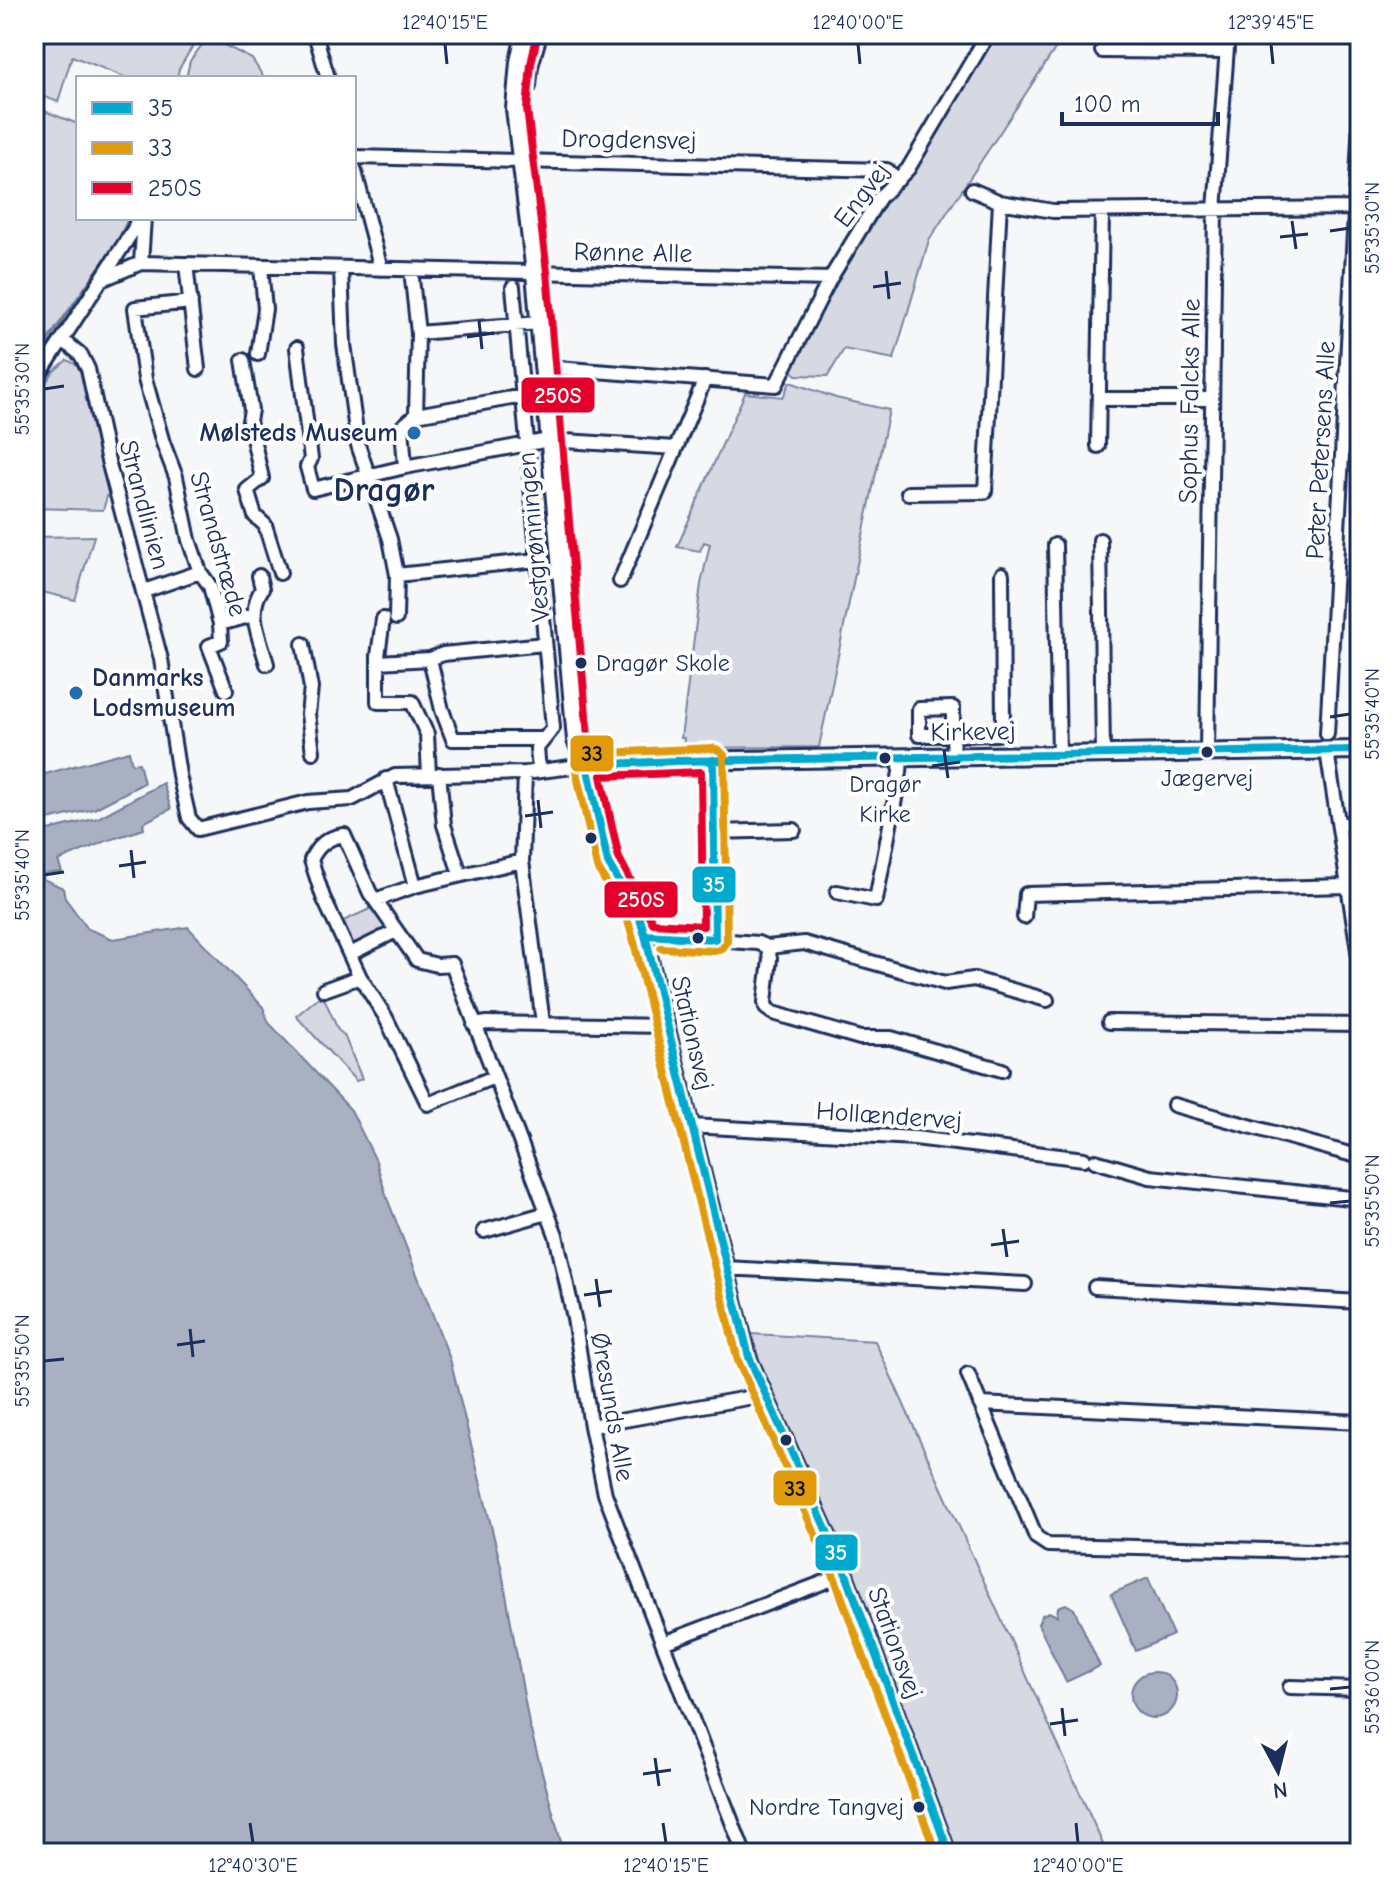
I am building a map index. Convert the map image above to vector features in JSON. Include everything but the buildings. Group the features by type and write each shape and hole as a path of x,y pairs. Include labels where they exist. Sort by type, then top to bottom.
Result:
{"street":[{"path":"315,34 327,76"},
{"name":"Vestgrønningen","path":"525,34 515,109 535,273 576,740 587,765"},
{"name":"Vestgrønningen","path":"523,160 529,66 538,34"},
{"name":"Sophus Falcks Alle","path":"1207,752 1215,210 1228,34"},
{"name":"Engvej","path":"705,379 776,385 830,279 880,197 908,169 981,36"},
{"path":"1102,51 1226,52"},
{"name":"Peter Petersens Alle","path":"1360,121 1358,208 1327,742 1360,958"},
{"name":"Drogdensvej","path":"356,157 887,170 898,180"},
{"path":"356,175 381,269"},
{"path":"972,190 1000,202 1053,211 1358,208"},
{"path":"908,493 985,492 1000,202"},
{"path":"1098,446 1102,212"},
{"path":"34,383 140,220"},
{"path":"141,220 141,263"},
{"name":"Rønne Alle","path":"101,280 141,263 830,279"},
{"path":"186,264 198,369"},
{"path":"258,354 265,309 261,267"},
{"path":"341,269 344,344 358,445 390,539 397,575 379,662 378,702 412,702 427,734 444,825 460,874"},
{"path":"411,270 418,333 416,415"},
{"name":"Vestgrønningen","path":"513,287 553,728 537,748 539,771"},
{"name":"Strandstræde","path":"191,302 135,308 145,379 176,477 183,517 200,572 210,586 220,624 221,641 209,646 226,690"},
{"path":"418,333 539,323"},
{"name":"Strandlinien","path":"63,340 81,355 88,369 107,457 161,659 189,818 198,829 308,802 352,799 386,779"},
{"path":"297,348 311,459 307,467 313,489 405,467 549,440 676,448"},
{"path":"243,360 251,410 249,421 262,478 247,490 255,516 265,525 280,573"},
{"path":"544,367 705,379 620,581"},
{"path":"405,467 402,427 416,415 523,396"},
{"path":"1099,399 1212,399"},
{"path":"1100,540 1103,754"},
{"path":"1055,545 1059,755"},
{"path":"397,575 537,560"},
{"path":"144,591 200,572"},
{"path":"954,756 953,735 998,734 1003,729 1002,574"},
{"path":"259,576 262,589 254,600 253,615 267,664"},
{"path":"220,624 253,615"},
{"path":"303,644 311,688 308,714 313,752"},
{"path":"379,662 430,659 443,654 544,644"},
{"path":"430,659 442,710 453,739 543,739"},
{"name":"Kirkevej","path":"587,765 1207,752 1327,742 1360,750"},
{"path":"837,892 876,900 901,758"},
{"path":"713,760 715,939"},
{"path":"415,886 386,779 434,774 525,773 587,765"},
{"name":"Stationsvej","path":"587,765 608,863 639,916 645,935 749,1357 846,1574 949,1853"},
{"path":"525,773 522,861 543,1023"},
{"path":"1339,824 1360,824"},
{"path":"713,832 794,830"},
{"path":"350,954 394,932 344,835 335,836 320,846 311,860 323,897 360,977 385,1016 428,1104 494,1077"},
{"path":"375,900 460,874 522,861"},
{"path":"1024,917 1026,894 1347,886"},
{"name":"Øresunds Alle","path":"394,932 417,960 437,965 452,964 547,1213 563,1262 605,1494 744,1853"},
{"path":"645,935 758,943 768,947 804,943 945,983 974,979 1047,1000"},
{"path":"768,947 770,959 765,1002 766,1008 773,1013 860,1038 891,1038 1002,1070"},
{"path":"324,990 360,977"},
{"path":"1109,1022 1360,1025"},
{"path":"474,1025 667,1026"},
{"path":"1174,1105 1360,1157"},
{"name":"Hollændervej","path":"691,1126 915,1138 1089,1160 1150,1177 1360,1199"},
{"path":"484,1231 547,1213"},
{"path":"725,1268 1025,1284"},
{"path":"1095,1287 1360,1302"},
{"path":"968,1374 1036,1537 1041,1542 1048,1545 1360,1552"},
{"path":"591,1426 764,1395"},
{"path":"980,1404 1360,1422"},
{"path":"663,1643 846,1574"},
{"path":"1290,1687 1360,1689"}],"shaded area":[{"path":"34,34 200,34 177,76 122,76 72,56 58,102 34,93"},
{"path":"998,34 1065,34 929,240 894,359 844,349 828,376 796,375 790,368 832,288 885,201 911,175"},
{"path":"208,37 252,59 263,76 186,76 190,61"},
{"path":"34,107 76,123 76,220 130,220 121,240 34,365"},
{"path":"67,360 78,365 81,371 108,493 103,510 34,508 34,400 54,371"},
{"name":"Dragør Kirke","path":"790,382 836,398 889,410 819,747 683,748 684,738 681,738 701,584 710,544 704,542 700,551 677,547 745,393 783,397"},
{"path":"94,536 75,600 34,590 34,537"},
{"path":"374,907 386,929 352,944 341,922"},
{"path":"319,997 325,1000 338,1030 344,1035 362,1079 356,1081 296,1016"},
{"path":"751,1334 875,1341 1107,1853 956,1853 915,1741"}],"water":[{"path":"129,751 132,764 139,763 144,783 94,809 35,823 36,833 98,818 163,783 171,809 143,823 144,829 58,861 62,872 44,874 43,879 63,888 65,898 88,929 113,939 188,927 263,1007 269,1023 351,1110 376,1161 387,1198 450,1359 501,1566 529,1724 564,1853 34,1853 34,777"},
{"path":"1148,1578 1173,1635 1136,1651 1111,1594"},
{"path":"1066,1604 1074,1609 1100,1666 1066,1682 1038,1624 1042,1615 1049,1612 1057,1616 1058,1607"},
{"path":"1154,1672 1171,1678 1177,1695 1171,1712 1154,1718 1137,1712 1131,1695 1137,1678"}],"waterway":[{"path":"34,360 118,241 128,220"}],"transit line":[{"name":"250S","path":"537,37 527,109 547,272 588,737 594,753"},
{"name":"33","path":"661,948 715,951 722,949 727,942 724,755 713,748 582,754 575,766 597,867 628,921 633,938 738,1361 835,1579 936,1853"},
{"name":"35","path":"949,1853 846,1574 749,1357 645,935 639,916 608,863 587,765 1360,750"},
{"name":"35","path":"645,935 715,939 713,760"},
{"name":"250S","path":"701,772 703,926 653,923 619,858 601,776 701,772"}],"place":[{"name":"Mølsteds Museum","path":"414,433"},
{"name":"Dragør Skole","path":"581,663"},
{"name":"Danmarks Lodsmuseum","path":"76,693"},
{"name":"Jægervej","path":"1207,752"},
{"name":"Dragør Kirke","path":"885,758"},
{"name":"Nordre Tangvej","path":"919,1807"}],"district":[{"name":"Dragør","path":"384,490"}]}
